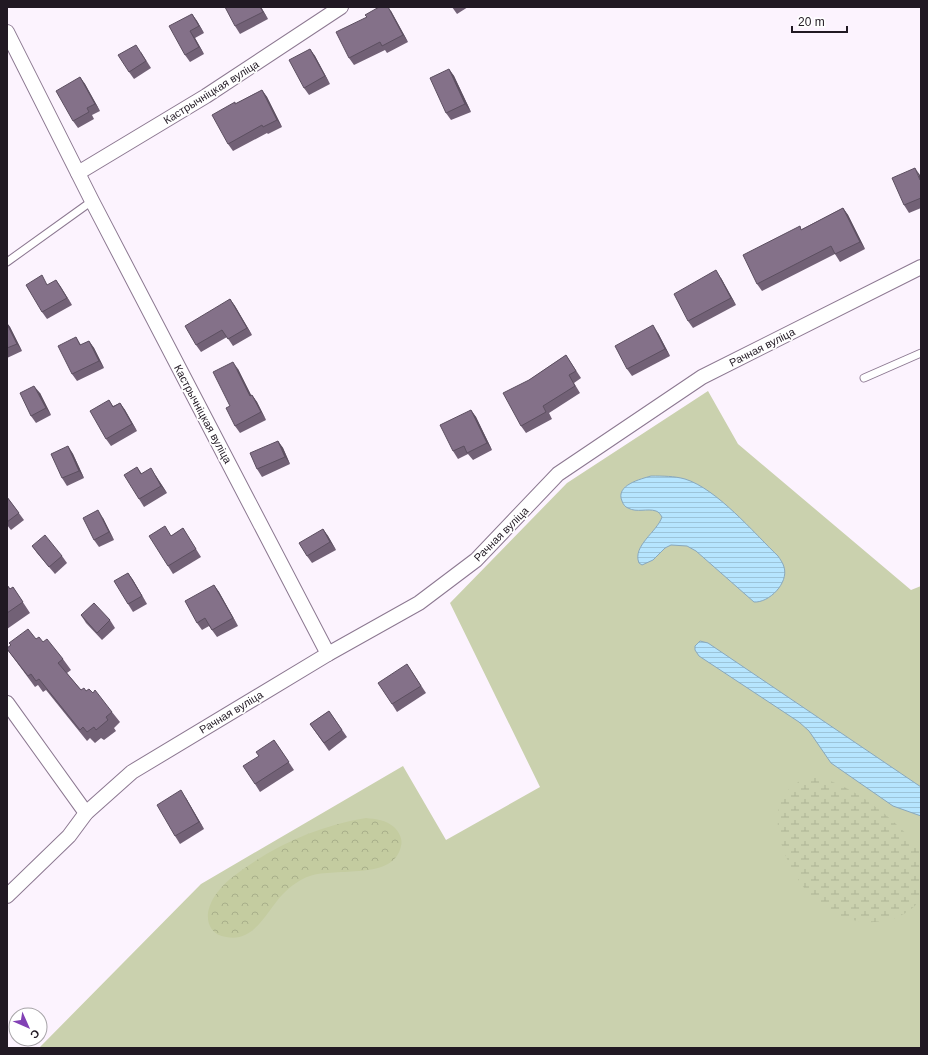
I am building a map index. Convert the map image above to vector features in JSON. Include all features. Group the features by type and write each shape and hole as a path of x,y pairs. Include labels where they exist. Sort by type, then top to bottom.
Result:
{"street":[{"name":"Кастрычніцкая вуліца","path":"78,173 206,96 341,7"},
{"name":"Кастрычніцкая вуліца","path":"7,32 92,201 328,654"},
{"name":"Рачная вуліца","path":"7,896 69,836 86,813 132,772 328,654 419,603 476,560 558,474 702,377 921,267"},
{"path":"7,703 86,813"}],"lane":[{"path":"7,262 92,201"},
{"path":"864,378 921,353"}],"green space":[{"path":"708,391 738,444 911,590 921,586 921,1048 39,1048 48,1047 48,1039 201,884 403,766 446,840 540,787 450,603 567,483"},
{"path":"817,777 846,788 859,795 896,824 918,846 921,852 921,899 909,911 894,918 873,922 863,922 844,917 826,908 811,896 792,870 780,836 778,820 780,804 788,790 802,780"},
{"path":"366,818 377,819 388,823 394,827 400,836 401,846 396,857 387,864 363,871 321,874 303,879 283,894 259,924 245,935 236,938 224,937 216,933 211,928 208,921 208,915 212,901 220,889 230,879 245,868 277,848 294,840 329,827"}],"water":[{"path":"651,476 677,477 697,484 722,501 734,512 778,556 782,563 785,573 784,579 776,591 766,599 754,602 696,551 687,546 671,545 665,548 653,560 642,565 639,563 639,551 642,545 662,517 656,511 627,508 622,501 621,495 625,487"},
{"path":"700,641 708,643 921,787 921,816 893,806 831,763 809,731 799,722 699,656 695,650 695,646"}],"building":[{"path":"225,7 260,7 263,12 235,26"},
{"path":"379,7 388,7 403,35 382,46 380,42 349,58 336,32 367,17 365,15"},
{"path":"192,14 199,26 190,31 199,47 185,55 169,26"},
{"path":"136,45 146,61 129,72 118,55"},
{"path":"310,49 325,76 304,88 289,60"},
{"path":"449,69 465,104 446,113 430,78"},
{"path":"80,77 95,104 87,108 89,112 73,121 56,91"},
{"path":"262,90 277,120 263,127 262,125 228,144 212,115 235,102 235,104"},
{"path":"915,168 921,180 921,198 904,205 892,178"},
{"path":"843,208 860,242 835,254 831,246 757,284 743,255 800,226 801,230"},
{"path":"716,270 731,298 688,321 674,294"},
{"path":"42,275 47,285 56,280 67,298 42,312 26,285"},
{"path":"230,299 247,328 228,339 222,330 196,345 185,326"},
{"path":"7,324 17,344 7,348"},
{"path":"653,325 665,349 627,369 615,346"},
{"path":"76,337 80,345 89,341 99,361 72,374 58,346"},
{"path":"566,355 576,371 569,375 575,386 543,406 546,412 521,426 503,393 529,380"},
{"path":"233,362 250,396 252,395 261,412 235,426 226,408 230,406 213,372"},
{"path":"34,386 46,408 31,416 20,393"},
{"path":"109,400 113,407 120,403 132,424 106,439 90,411"},
{"path":"471,410 487,443 467,453 464,446 453,451 440,425"},
{"path":"278,441 285,457 257,469 250,453"},
{"path":"68,446 79,471 62,478 51,454"},
{"path":"137,467 141,474 151,468 161,486 139,499 124,475"},
{"path":"7,497 19,513 7,522"},
{"path":"98,510 109,532 94,540 83,518"},
{"path":"165,526 171,536 183,528 196,549 168,566 149,536"},
{"path":"323,529 330,542 307,556 299,543"},
{"path":"45,535 62,556 49,567 32,546"},
{"path":"128,573 142,596 128,604 114,581"},
{"path":"7,585 10,589 13,587 23,602 7,613"},
{"path":"214,585 233,618 212,630 205,618 197,623 185,601"},
{"path":"94,603 110,620 97,633 81,615"},
{"path":"28,629 36,639 39,637 43,642 47,639 63,659 58,663 81,690 84,688 86,691 89,689 93,693 95,690 112,712 106,717 108,720 96,730 94,727 87,732 83,727 80,730 39,679 36,681 31,674 28,676 7,649 11,645 9,643"},
{"path":"407,664 421,686 392,704 378,683"},
{"path":"329,711 342,730 324,743 310,724"},
{"path":"274,740 289,762 255,784 243,766 259,756 256,752"},
{"path":"181,790 199,822 175,836 157,805"}]}
